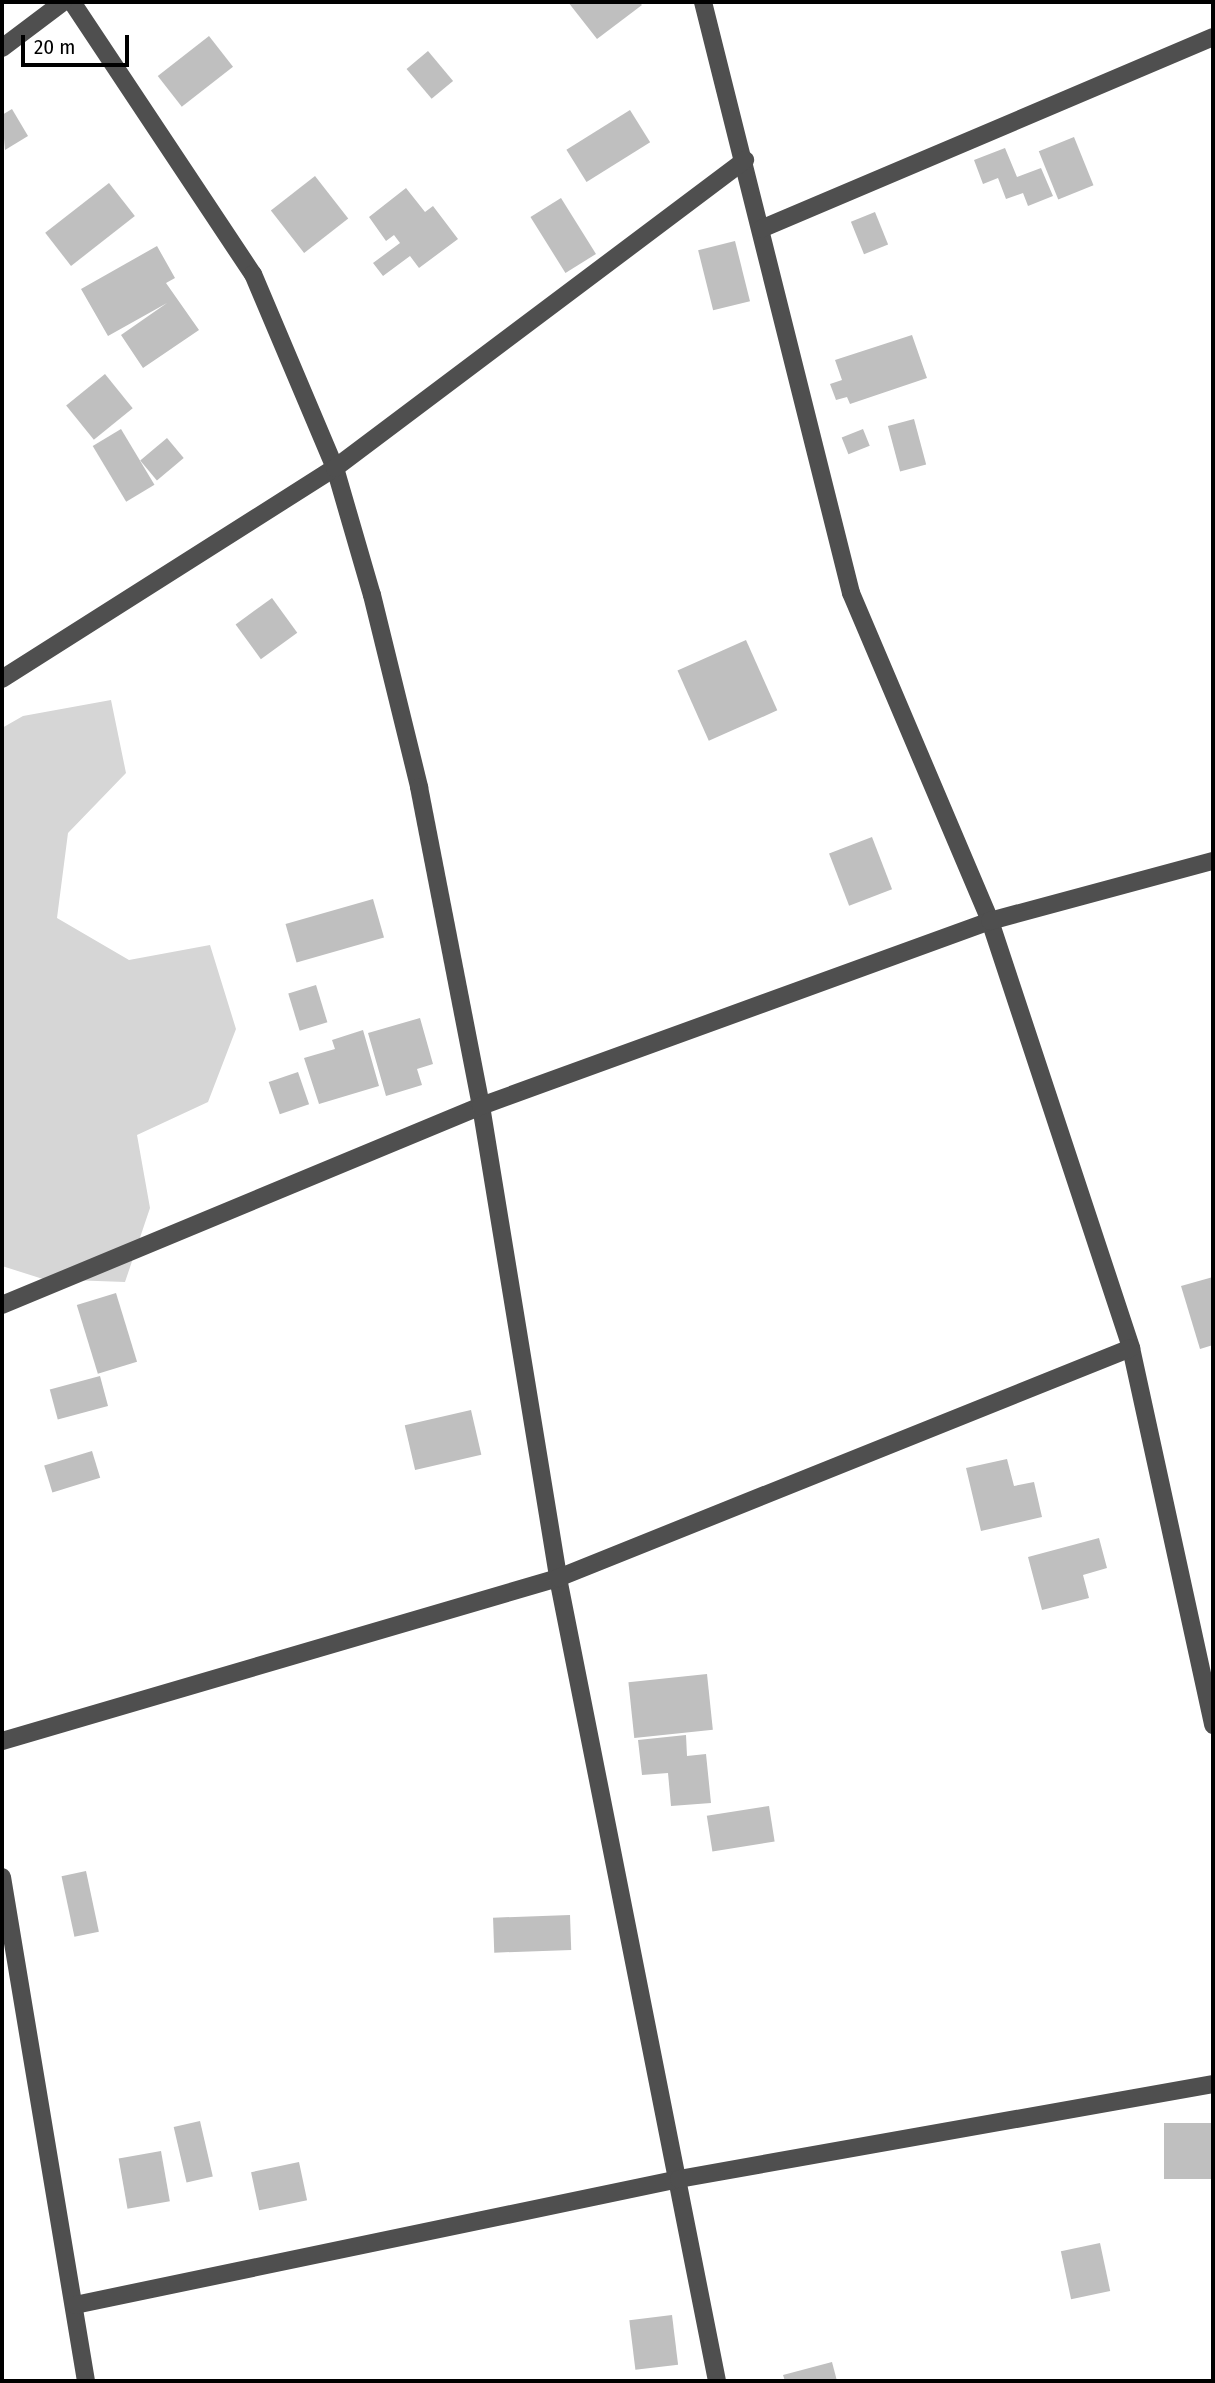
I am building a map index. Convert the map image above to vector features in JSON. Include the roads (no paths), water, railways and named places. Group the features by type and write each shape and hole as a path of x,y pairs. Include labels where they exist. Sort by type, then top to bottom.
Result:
{"street":[{"path":"2,48 63,2"},
{"path":"72,2 253,274 335,468 419,787 481,1106 558,1578 717,2381"},
{"path":"702,2 745,160 851,593 990,921 1131,1348 1209,1691 1213,1724"},
{"path":"761,229 1213,37"},
{"path":"2,679 335,468 745,160"},
{"path":"2,1304 481,1106 990,921 1213,861"},
{"path":"2,1741 558,1578 1131,1348"},
{"path":"2,1877 86,2381"},
{"path":"75,2305 679,2179 1213,2084"}]}
